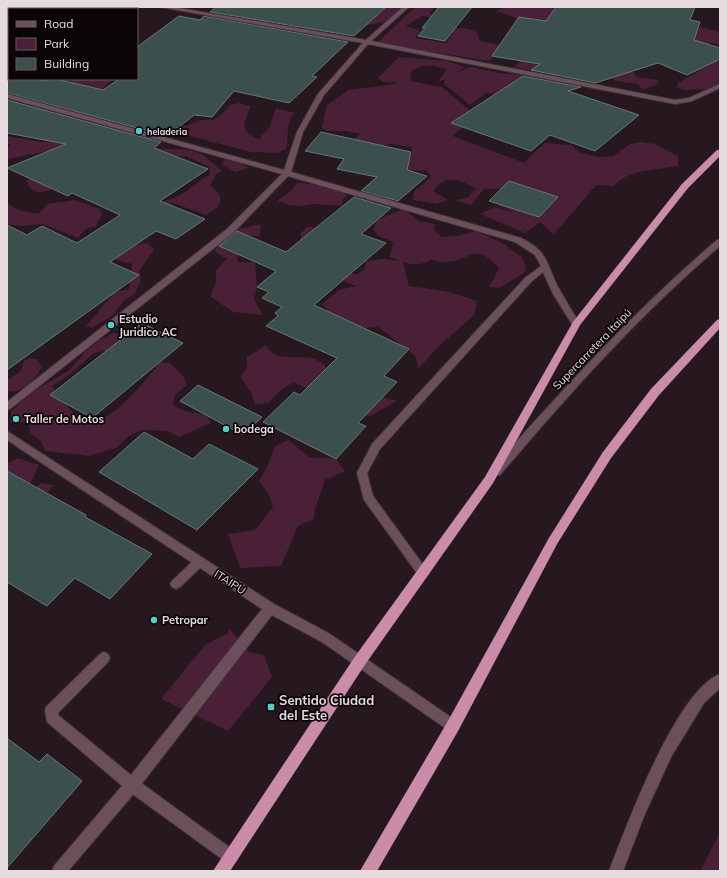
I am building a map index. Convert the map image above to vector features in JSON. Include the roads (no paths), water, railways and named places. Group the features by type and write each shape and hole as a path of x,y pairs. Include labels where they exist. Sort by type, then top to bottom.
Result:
{"highway":[{"path":"221,871 360,662 489,480 576,324 685,186 720,152"},
{"path":"368,871 453,726 553,541 607,455 655,392 720,322"}],"street":[{"path":"163,7 367,42 675,102 690,100 720,86"},
{"path":"7,407 230,231 287,173 293,151 307,116 326,87 367,42 406,7"},
{"path":"7,96 287,173 518,240 534,248 542,258 552,284 576,324"},
{"name":"Supercarretera Itaipú","path":"489,480 597,358 699,258 720,242"},
{"path":"423,573 368,497 362,474 376,447 528,280 546,266"},
{"name":"ITAIPU","path":"7,436 270,608 326,638 453,726"},
{"path":"176,584 199,562"},
{"path":"59,871 132,785 270,608"},
{"path":"104,658 51,711 52,718 132,785 231,857"},
{"path":"616,871 638,814 666,752 699,699 720,680"}],"place":[{"name":"heladeria","path":"139,131"},
{"name":"Estudio Juridico AC","path":"111,325"},
{"name":"Taller de Motos","path":"16,419"},
{"name":"bodega","path":"226,429"},
{"name":"Petropar","path":"154,620"},
{"name":"Sentido Ciudad del Este","path":"271,707"}]}
